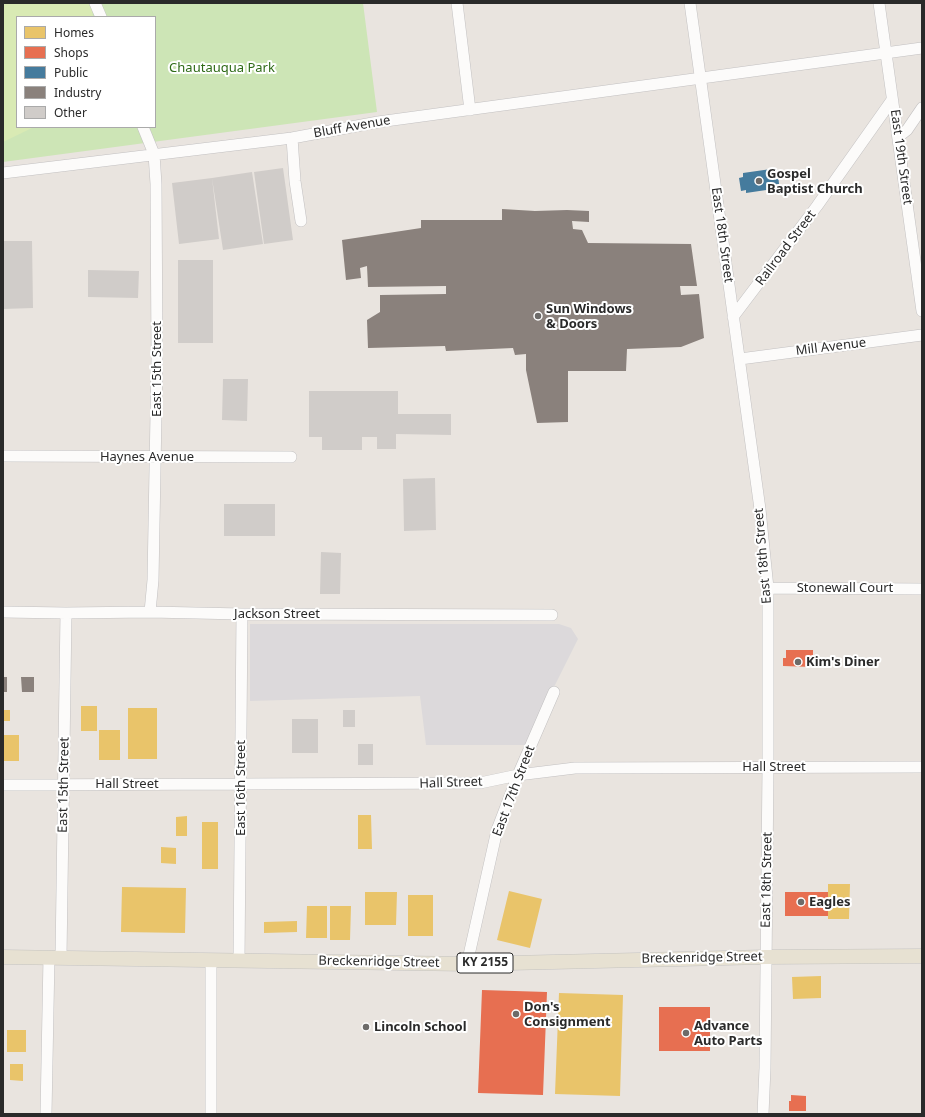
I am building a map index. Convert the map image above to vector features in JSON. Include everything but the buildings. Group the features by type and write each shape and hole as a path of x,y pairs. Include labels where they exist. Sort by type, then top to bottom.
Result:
{"main road":[{"name":"Breckenridge Street","path":"3,957 468,964 766,957 922,956"}],"street":[{"path":"95,3 100,16"},
{"path":"457,3 470,110"},
{"name":"East 18th Street","path":"690,3 740,359 760,509 768,588 768,767 765,1068 763,1114"},
{"name":"East 19th Street","path":"879,3 922,311"},
{"path":"886,53 922,48"},
{"name":"Bluff Avenue","path":"3,173 292,138 378,122 886,53"},
{"name":"Railroad Street","path":"733,316 817,206 892,100"},
{"path":"898,138 907,130 922,108"},
{"name":"East 15th Street","path":"143,128 154,154 156,184 156,458 153,580 150,612"},
{"path":"292,138 295,181 301,221"},
{"name":"Mill Avenue","path":"740,359 922,335"},
{"name":"Haynes Avenue","path":"3,456 156,458 291,457"},
{"name":"Stonewall Court","path":"768,588 922,589"},
{"name":"Jackson Street","path":"3,612 66,614 150,612 552,616"},
{"name":"East 15th Street","path":"46,1114 64,785 66,614"},
{"name":"East 16th Street","path":"239,961 242,614"},
{"name":"East 17th Street","path":"468,964 497,830 518,775 554,692"},
{"name":"Hall Street","path":"3,785 480,783 518,775 575,768 922,767"},
{"path":"211,961 212,1114"}],"shaded area":[{"path":"250,624 559,624 571,628 578,639 525,745 426,745 420,696 250,701"}],"green space":[{"name":"Chautauqua Park","path":"3,3 363,3 377,112 3,162"},
{"path":"3,3 91,3 93,16 16,16 16,128 32,128 3,142"}],"place":[{"name":"Gospel Baptist Church","path":"759,181"},
{"name":"Sun Windows & Doors","path":"538,316"},
{"name":"Kim's Diner","path":"798,662"},
{"name":"Eagles","path":"801,902"},
{"name":"Don's Consignment","path":"516,1014"},
{"name":"Lincoln School","path":"366,1027"},
{"name":"Advance Auto Parts","path":"686,1033"}]}
